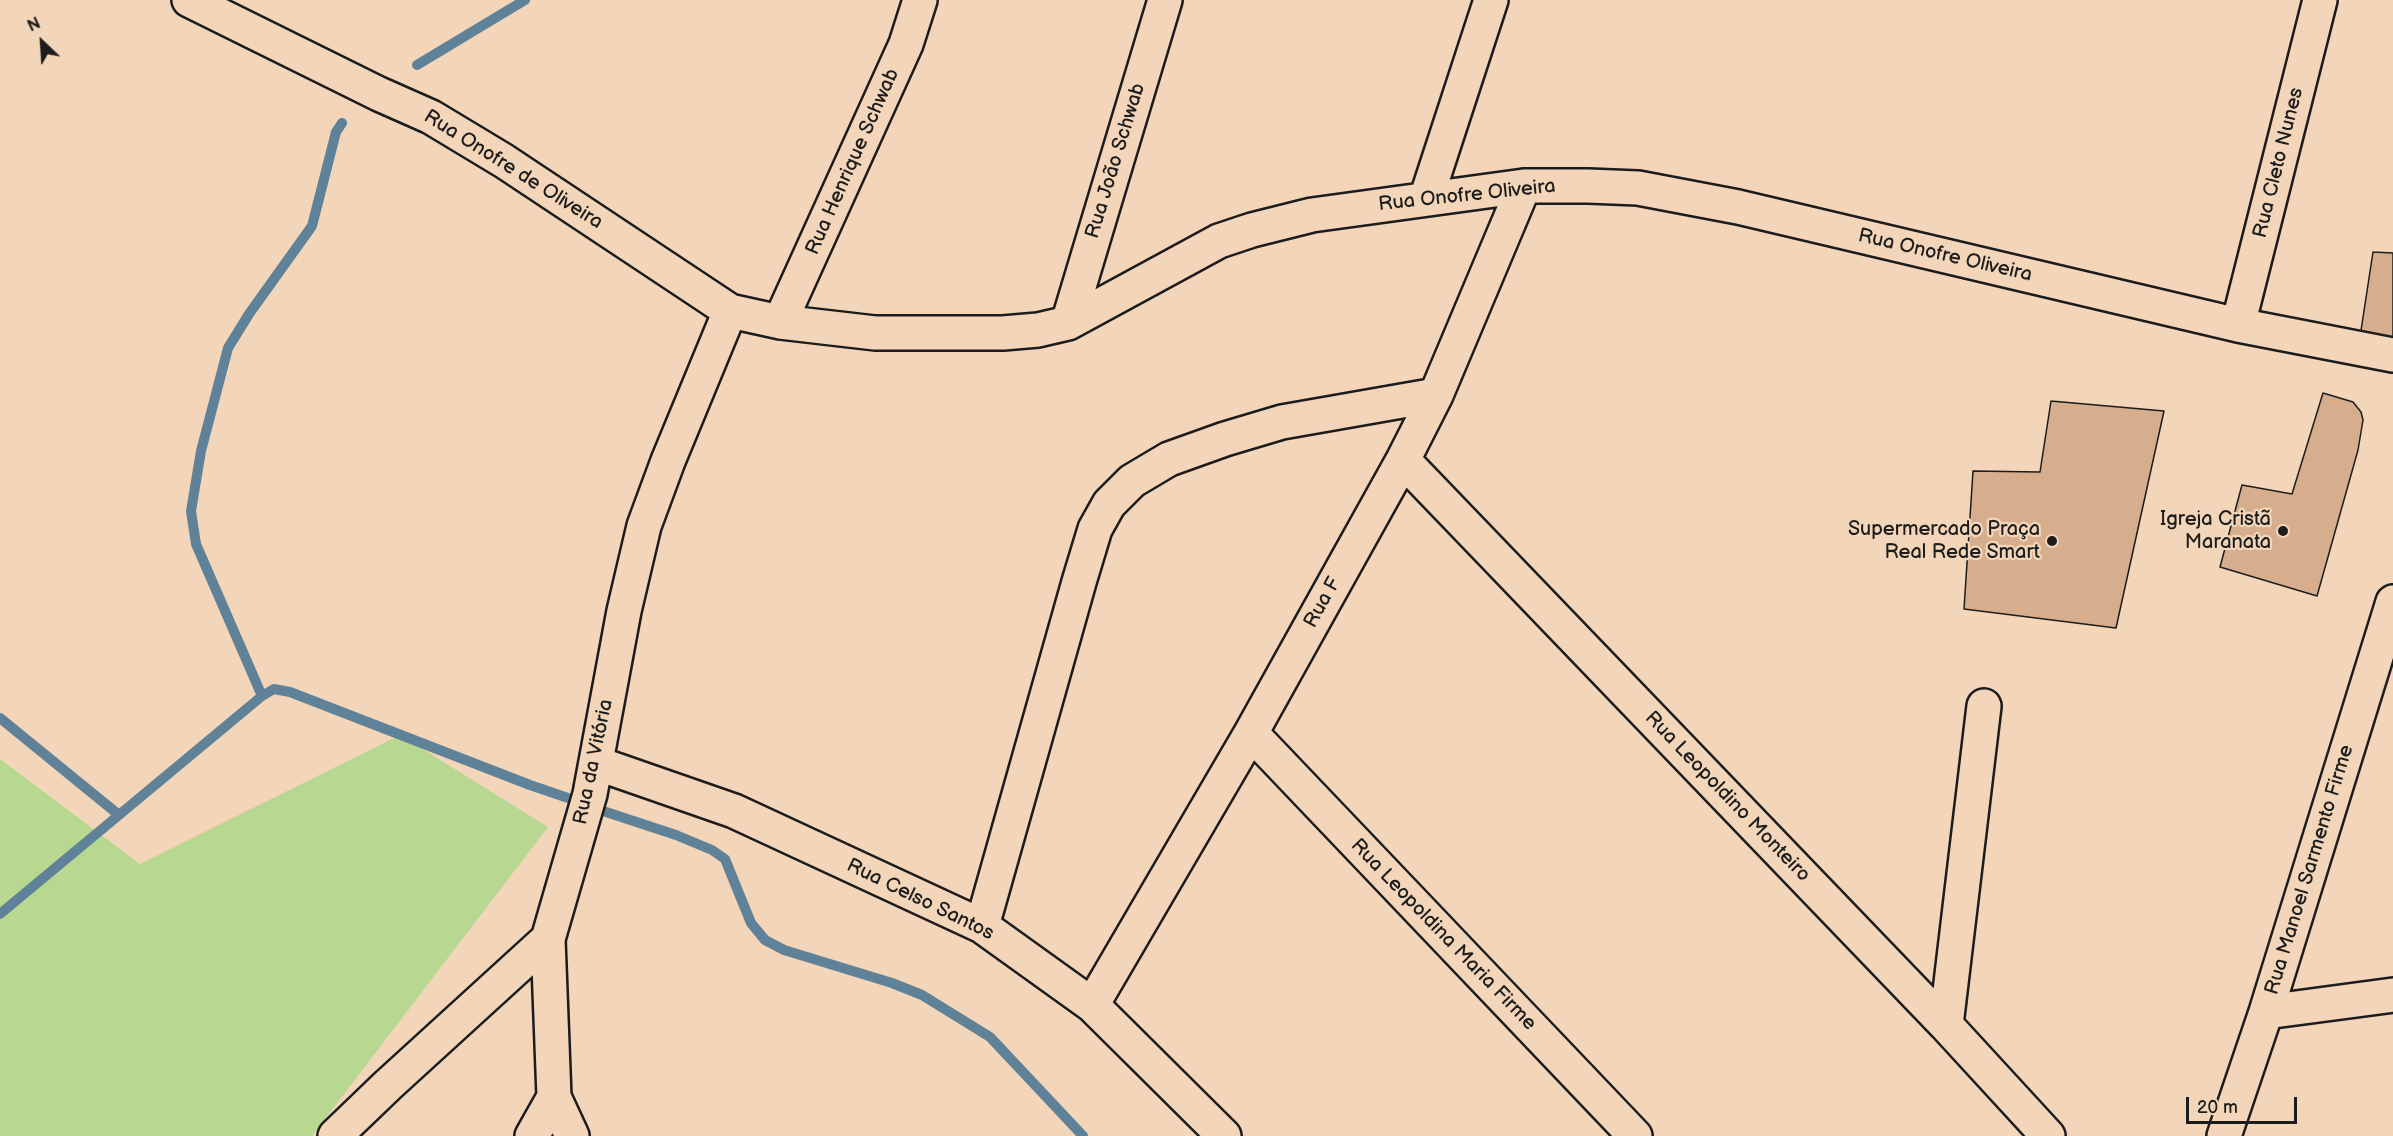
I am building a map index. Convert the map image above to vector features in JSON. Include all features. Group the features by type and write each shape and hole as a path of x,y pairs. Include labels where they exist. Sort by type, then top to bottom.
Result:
{"street":[{"name":"Rua Onofre de Oliveira","path":"189,0 379,94 431,117 504,161 730,311"},
{"name":"Rua Henrique Schwab","path":"780,322 906,44 920,0"},
{"name":"Rua João Schwab","path":"1068,323 1166,0"},
{"path":"1426,199 1491,0"},
{"name":"Rua Cleto Nunes","path":"2238,326 2320,0"},
{"name":"Rua Onofre Oliveira","path":"730,311 780,322 875,333 935,334 1038,330 1068,323 1220,241 1252,230 1312,215 1524,186 1638,188 1738,207 2238,326 2393,355"},
{"name":"Rua F","path":"1092,1005 1251,733 1403,460 1436,395 1524,186"},
{"name":"Rua da Vitória","path":"548,939 590,794 624,611 644,526 668,460 730,311"},
{"path":"982,926 1079,582 1095,529 1109,504 1132,481 1169,459 1225,439 1282,422 1436,395"},
{"name":"Rua Leopoldino Monteiro","path":"1403,460 1946,1025 2048,1136"},
{"name":"Rua Manoel Sarmento Firme","path":"2224,1136 2266,1012 2393,602"},
{"path":"1946,1025 1984,706"},
{"name":"Rua Leopoldina Maria Firme","path":"1251,733 1635,1136"},
{"name":"Rua Celso Santos","path":"596,763 734,811 982,926 1092,1005 1224,1136"},
{"path":"548,939 554,1097 572,1136"},
{"path":"335,1136 548,939"},
{"path":"2266,1012 2393,995"},
{"path":"532,1136 554,1097"}],"green space":[{"path":"400,735 548,827 312,1136 0,1136 0,759 140,864"}],"building":[{"path":"2373,252 2393,253 2393,344 2360,337"},
{"name":"Igreja Cristã Maranata","path":"2323,393 2353,402 2361,412 2363,420 2358,450 2317,596 2220,567 2242,485 2292,494"},
{"name":"Supermercado Praça Real Rede Smart","path":"2051,401 2164,411 2116,628 1964,609 1973,471 2040,472"}],"waterway":[{"path":"417,65 525,0"},
{"path":"262,696 196,544 191,511 201,451 228,348 249,314 312,226 336,132 342,123"},
{"path":"0,914 262,696 274,689 290,692 568,798"},
{"path":"0,718 119,815"},
{"path":"600,810 676,835 712,850 725,859 751,923 765,940 784,950 892,983 922,995 990,1037 1083,1136"}],"place":[{"name":"Igreja Cristã Maranata","path":"2283,531"},
{"name":"Supermercado Praça Real Rede Smart","path":"2052,541"}]}
